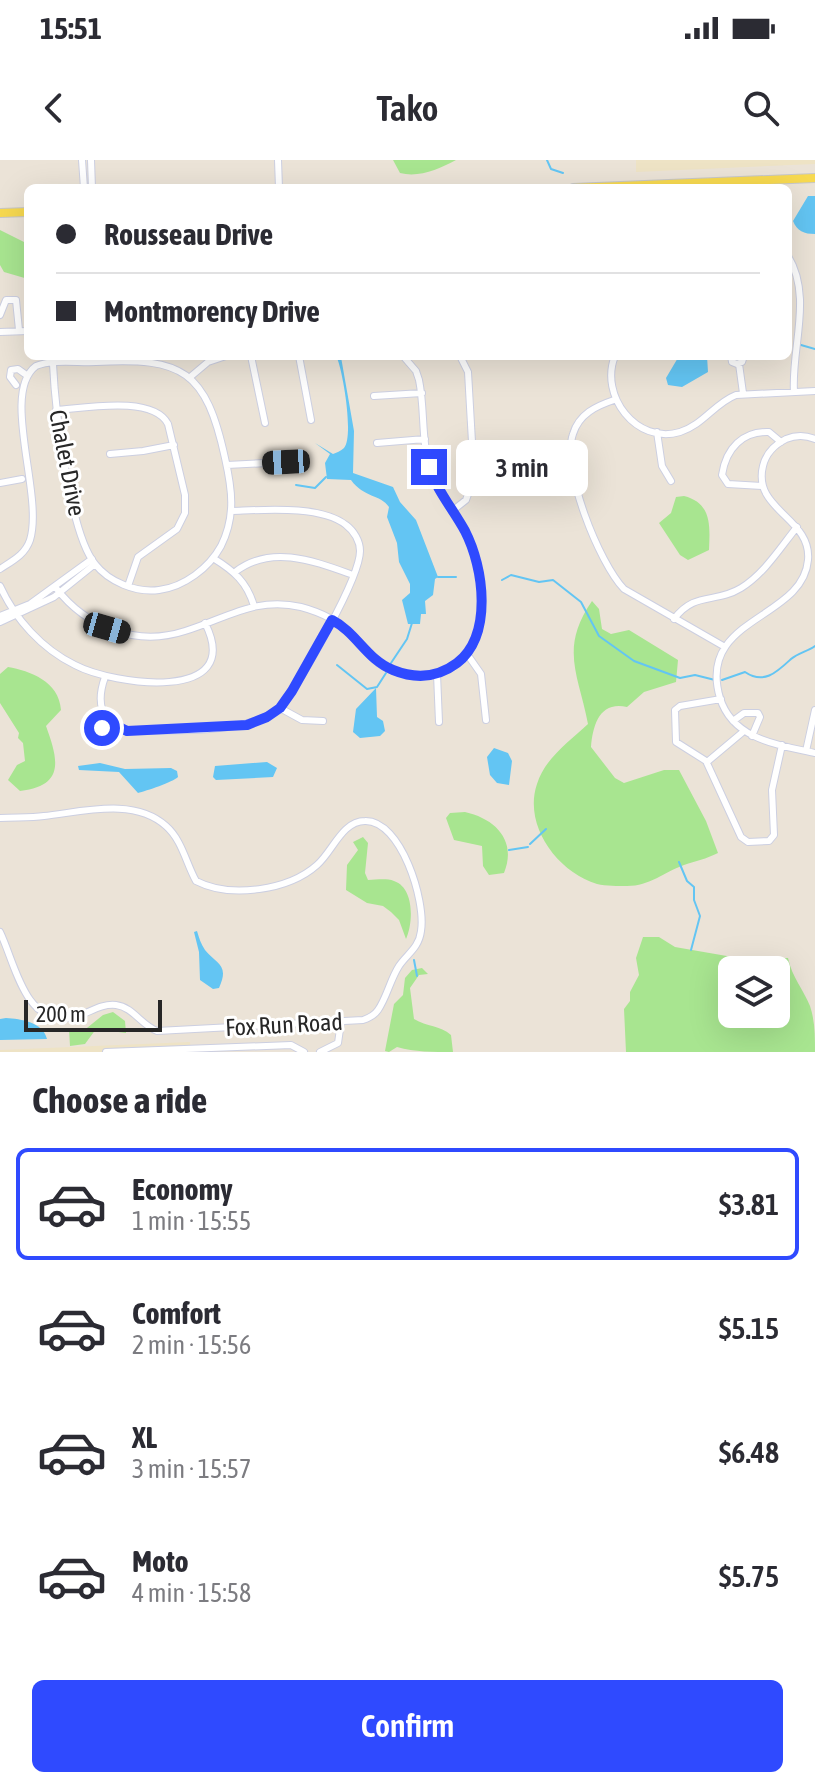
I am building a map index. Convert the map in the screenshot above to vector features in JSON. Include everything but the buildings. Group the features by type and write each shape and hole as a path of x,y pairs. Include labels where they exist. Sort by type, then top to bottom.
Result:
{"main road":[{"path":"701,184 815,178"},
{"path":"0,213 24,212"}],"street":[{"path":"82,160 84,184"},
{"path":"91,160 92,184"},
{"path":"278,160 279,184"},
{"path":"792,266 797,278 799,311 794,392"},
{"path":"0,315 6,300 16,300 19,330"},
{"path":"792,312 799,311"},
{"path":"0,332 24,331"},
{"path":"189,378 214,360"},
{"path":"252,360 265,423"},
{"path":"300,360 311,420"},
{"path":"58,590 81,614 107,628 146,637 169,635 254,606 279,604 301,607 345,628 383,666 413,676 437,674 467,654 478,633 478,570 465,532 435,484 425,439 422,393 410,360"},
{"path":"452,511 466,500 474,477 468,372 462,360"},
{"path":"614,360 610,372 614,400 627,416 657,432 684,431 700,422 726,399 743,393 815,391"},
{"path":"732,360 739,364"},
{"path":"742,360 739,364 743,393"},
{"path":"0,622 58,590 94,562 105,574 128,586 152,591 172,587 200,571 213,558 227,532 232,511 227,465 213,411 207,398 189,378 167,364 150,361 39,365 19,382"},
{"name":"Chalet Drive","path":"53,364 56,410 81,532 94,562"},
{"path":"374,396 422,393"},
{"path":"614,400 588,412 573,433 571,459 585,515 618,582 633,595 725,647"},
{"path":"56,410 135,406 155,410 164,417 185,495 184,517 171,535 140,554 128,586"},
{"path":"657,432 662,466 671,481"},
{"path":"762,486 728,484 722,475 723,467 738,442 748,434 769,432 781,442"},
{"path":"815,439 798,435 771,449 764,462 762,486 774,507 797,527 811,545 804,577 786,596 735,633 725,647 717,675 721,699 733,721 744,731 752,736 815,753"},
{"path":"377,443 425,439"},
{"path":"110,454 174,445"},
{"path":"227,465 286,462"},
{"path":"0,569 18,558 29,542 32,526 18,465"},
{"path":"0,483 22,479"},
{"path":"105,677 100,694 102,712 109,722 127,731 247,725 280,708 332,620 353,575 360,549 346,524 335,519 291,510 232,511"},
{"path":"674,619 693,601 725,595 749,583 797,527"},
{"path":"235,572 252,561 276,556 309,560 353,575"},
{"path":"213,558 235,572 249,591 254,606"},
{"path":"804,577 815,581"},
{"path":"0,586 16,614 34,635 76,666 105,677 149,683 174,681 201,673 212,661 214,650 205,623"},
{"path":"0,616 16,614"},
{"path":"467,654 484,684 486,720"},
{"path":"437,674 439,722"},
{"path":"721,699 680,706 675,710 676,742 697,752 707,762 744,841 769,841 774,835 772,790 782,745"},
{"path":"280,708 302,720 323,721"},
{"path":"806,751 815,710"},
{"path":"102,712 91,718 90,730 99,730 109,722"},
{"path":"733,721 744,713 758,713 760,720 752,736"},
{"path":"707,762 744,731"},
{"name":"Fox Run Road","path":"0,818 74,811 129,810 145,813 168,827 196,881 221,890 273,886 301,878 323,859 346,828 356,822 378,822 389,831 413,877 419,894 422,930 415,949 398,968 378,1010 363,1020 157,1031 144,1026 122,1006 112,1004 70,1019 48,1016 28,999 0,932"},
{"path":"1,958 7,950"},
{"path":"320,1052 338,1043 341,1022"},
{"path":"106,1052 291,1045 304,1052"}],"shaded area":[{"path":"636,160 815,160 815,164 636,172"},
{"path":"190,1042 191,1052 0,1052 0,1050"}],"green space":[{"path":"393,160 456,160 414,174 400,173"},
{"path":"0,230 24,242 24,278 4,272 0,265"},
{"path":"684,496 700,504 707,517 709,532 709,550 688,560 680,555 659,523 671,513 676,497"},
{"path":"592,601 599,609 602,629 611,634 629,630 678,660 676,682 644,692 627,707 610,707 604,711 596,723 591,747 615,778 624,783 664,770 679,770 706,821 718,853 635,885 597,884 569,869 547,845 535,815 537,784 546,766 588,724 574,662 574,648 582,618"},
{"path":"8,667 42,679 55,692 61,710 46,726 55,759 52,776 35,788 20,791 8,780 17,765 25,761 23,743 0,703 0,674"},
{"path":"465,812 486,820 501,833 508,851 504,873 489,875 483,866 482,846 454,840 446,818 450,813"},
{"path":"363,837 368,843 365,873 368,880 391,880 401,885 409,898 411,916 406,939 399,920 391,912 383,906 367,903 346,890 347,865 358,850 353,842"},
{"path":"643,937 659,937 675,947 727,956 718,956 718,1028 790,1028 790,964 812,1012 815,1052 626,1052 624,1009 639,975 636,958"},
{"path":"422,968 428,974 419,975 410,988 414,1019 451,1035 453,1052 397,1047 385,1051 394,1004 403,995 405,978 412,970"},
{"path":"113,1012 125,1021 126,1033 96,1029 85,1044 70,1046 69,1029 82,1032 103,1015"}],"water":[{"path":"808,196 815,196 815,234 801,231 793,221"},
{"path":"338,360 342,360 354,431 353,473 393,487 400,502 416,520 438,577 433,595 425,601 426,614 421,614 420,624 408,624 402,600 410,593 410,584 399,562 397,543 387,517 389,507 351,480 327,479 325,463 330,454 315,443 333,454 344,448 347,441 342,376"},
{"path":"677,360 707,360 708,372 682,387 668,385 666,378"},
{"path":"376,688 377,717 383,721 385,731 380,736 360,738 353,732 356,709"},
{"path":"494,748 508,753 512,761 509,785 497,783 490,775 487,757"},
{"path":"267,762 277,768 273,777 216,780 213,777 215,766"},
{"path":"100,763 125,769 171,768 177,771 178,777 138,793 119,772 79,770 78,766"},
{"path":"197,931 205,950 222,969 219,988 213,989 200,980 199,952 194,932"},
{"path":"0,1019 36,1025 47,1039 0,1040"}],"waterway":[{"path":"547,160 551,169 563,173"},
{"path":"801,345 815,349"},
{"path":"296,485 315,488 326,477"},
{"path":"502,580 511,575 539,582 553,580 581,602 599,636 634,661 680,678 695,675 715,680"},
{"path":"438,577 456,577"},
{"path":"391,663 407,639 412,623"},
{"path":"722,680 745,672 758,677 770,675 815,646"},
{"path":"337,665 367,689 377,687 386,673"},
{"path":"530,844 546,829"},
{"path":"509,850 528,847"},
{"path":"679,862 687,881 694,887 694,900 700,916 691,950"},
{"path":"414,960 417,976"}],"route":[{"path":"102,728 109,722 127,731 256,723 284,703 332,620 345,628 375,660 394,671 423,677 447,670 458,662 467,654 478,633 478,570 465,532 443,499 429,467"}]}
